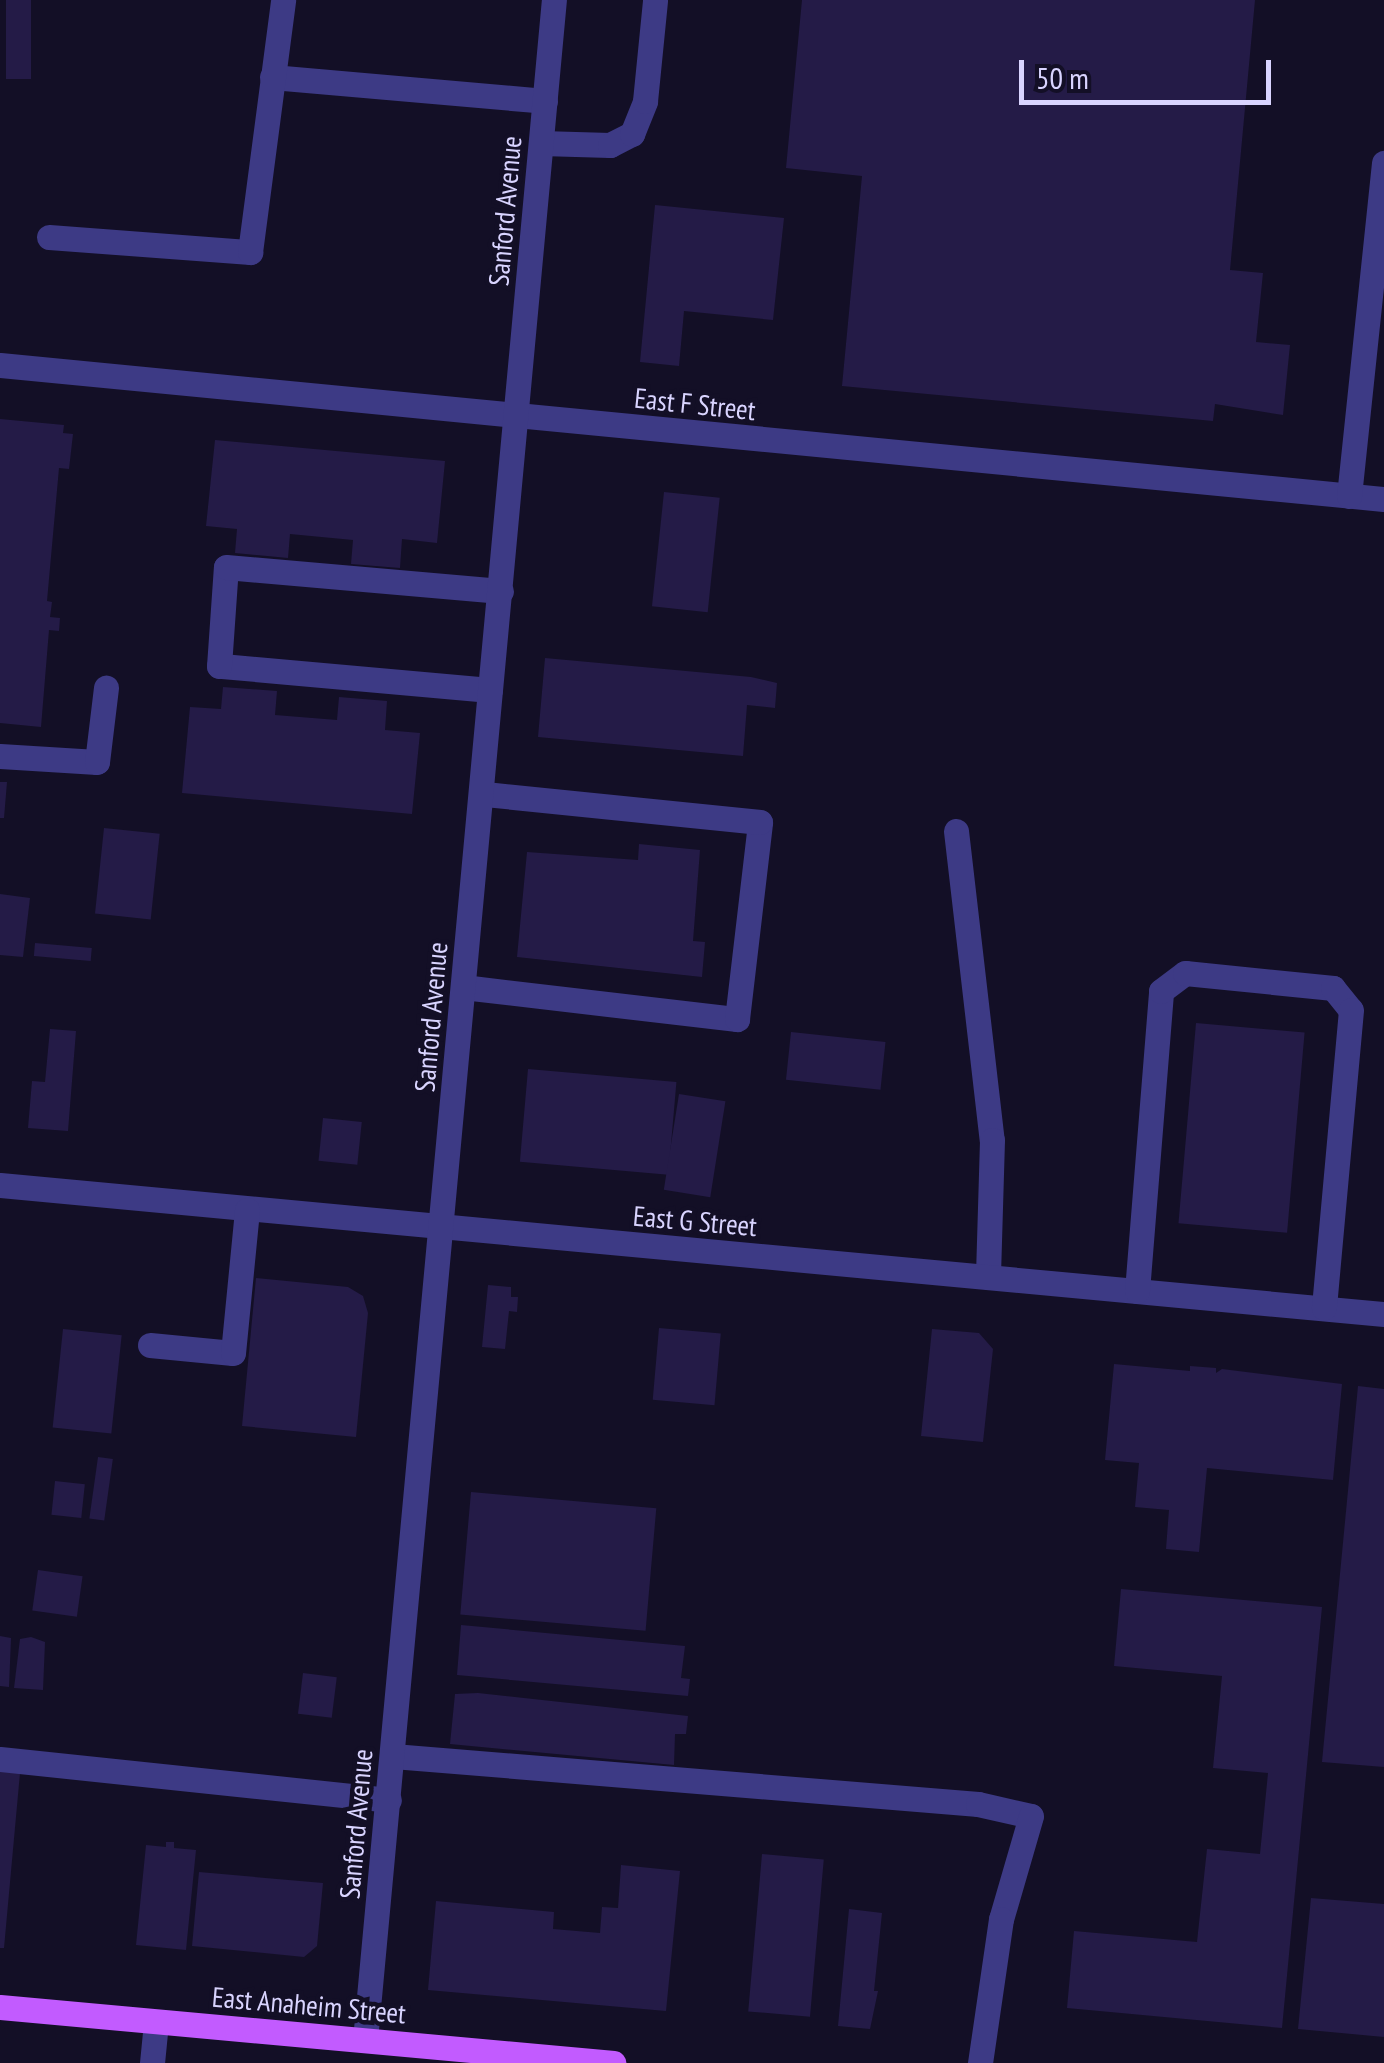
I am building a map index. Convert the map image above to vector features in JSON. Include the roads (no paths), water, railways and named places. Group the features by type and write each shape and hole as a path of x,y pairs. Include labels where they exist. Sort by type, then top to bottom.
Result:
{"main road":[{"name":"East Anaheim Street","path":"0,2007 613,2063"}],"street":[{"path":"49,237 250,252 282,0"},
{"name":"Sanford Avenue","path":"365,2040 554,0"},
{"path":"541,143 610,144 632,134 645,101 655,0"},
{"path":"272,78 545,101"},
{"path":"1349,496 1384,164"},
{"name":"East F Street","path":"0,364 1384,499"},
{"path":"490,690 219,666 226,566 501,591"},
{"path":"0,756 97,762 106,688"},
{"path":"463,987 736,1019 760,822 482,794"},
{"path":"956,831 992,1140 988,1276"},
{"path":"1136,1291 1161,991 1184,973 1333,988 1351,1010 1324,1308"},
{"name":"East G Street","path":"0,1186 1384,1314"},
{"path":"150,1345 233,1353 246,1210"},
{"path":"393,1756 978,1804 1031,1816 1000,1919 980,2063"},
{"path":"0,1759 390,1800"},
{"path":"152,2063 156,2022"}]}
